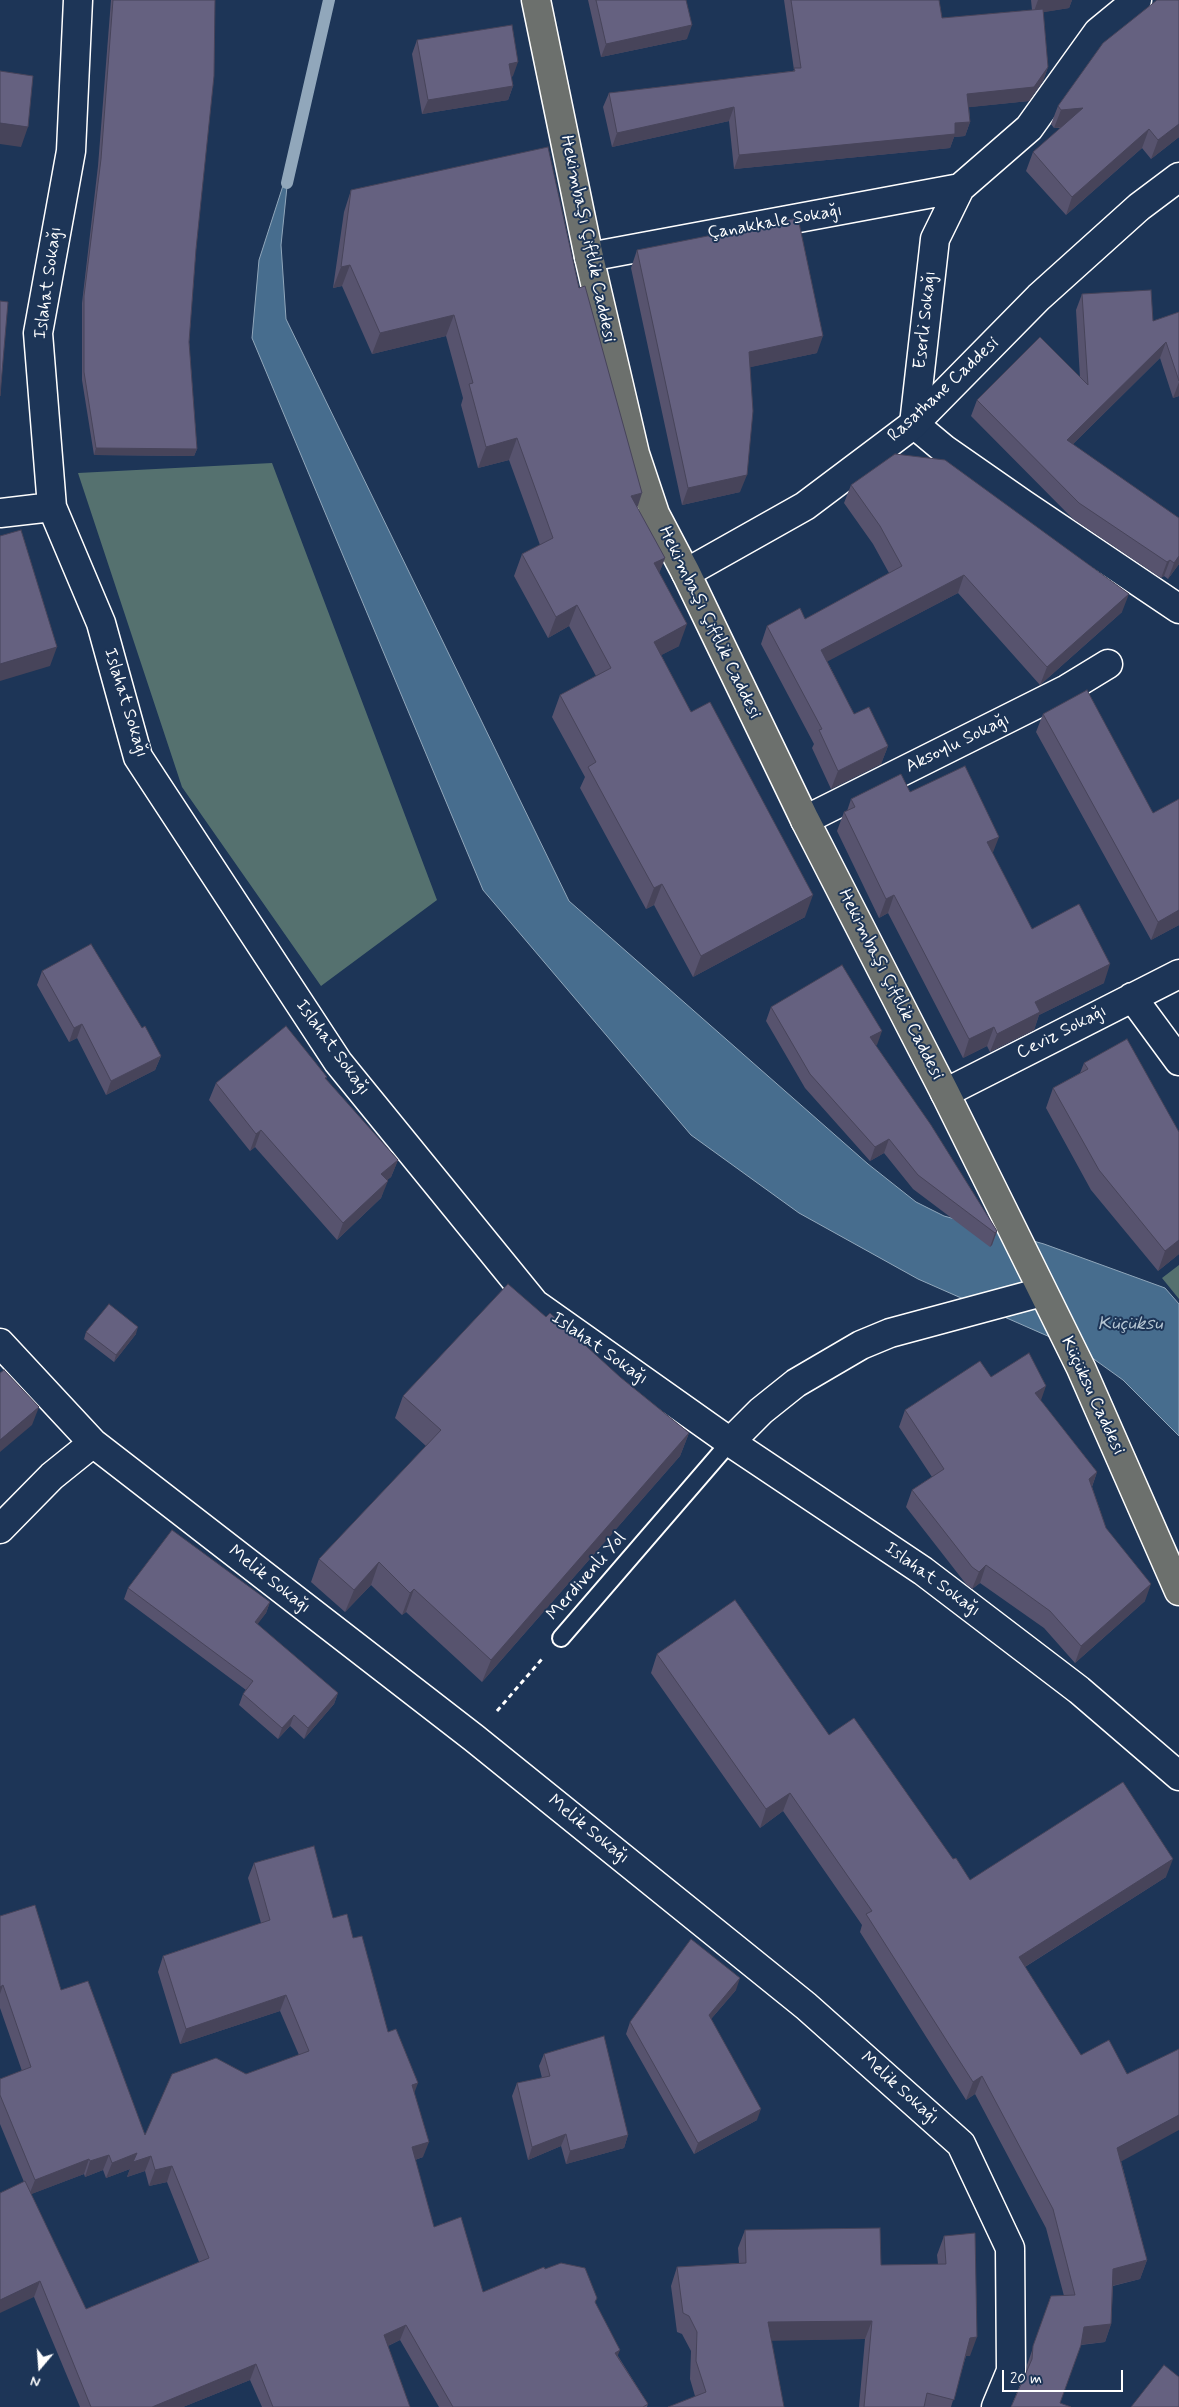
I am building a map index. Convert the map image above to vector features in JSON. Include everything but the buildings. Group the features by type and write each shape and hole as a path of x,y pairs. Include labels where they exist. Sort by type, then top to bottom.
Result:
{"main road":[{"name":"Hekimbaşı Çiftlik Caddesi","path":"536,0 589,257 635,454 655,514 686,572 805,820 945,1093 999,1204"},
{"name":"Küçüksu Caddesi","path":"999,1204 1081,1368 1179,1591"}],"street":[{"name":"Islahat Sokağı","path":"78,0 71,151 38,333 52,507 101,623 138,757 338,1062 536,1304 730,1442 923,1570 1079,1690 1179,1776"},
{"name":"Eserli Sokağı","path":"914,424 935,239 960,188 1029,128 1098,32 1137,0"},
{"name":"Rasathane Caddesi","path":"686,572 805,506 914,424 1038,297 1139,207 1179,177"},
{"name":"Çanakkale Sokağı","path":"589,257 960,188"},
{"path":"914,424 944,449 1179,609"},
{"path":"0,513 52,507"},
{"name":"Aksoylu Sokağı","path":"805,820 1067,689 1108,664"},
{"name":"Ceviz Sokağı","path":"945,1093 1179,974"},
{"path":"1132,997 1179,1061"},
{"path":"730,1442 761,1411 796,1383 861,1345 890,1333 1042,1292"},
{"name":"Melik Sokağı","path":"0,1343 93,1443 474,1738 806,2006 961,2144 1010,2248 1012,2371 996,2407"},
{"path":"0,1528 52,1476 93,1443"}],"lane":[{"name":"Merdivenli Yol","path":"561,1638 730,1442"}],"path":[{"name":"Merdivenli Yol","path":"474,1738 561,1638"}],"green space":[{"path":"272,463 437,900 321,986 182,787 78,473"},
{"path":"1179,1265 1179,1299 1162,1278"}],"water":[{"name":"Küçüksu","path":"289,167 281,245 286,319 569,901 868,1164 916,1202 944,1216 1044,1244 1165,1288 1179,1304 1179,1436 1123,1380 1084,1352 918,1279 799,1213 691,1135 483,890 252,338 259,260"}],"waterway":[{"path":"287,183 329,0"}]}
